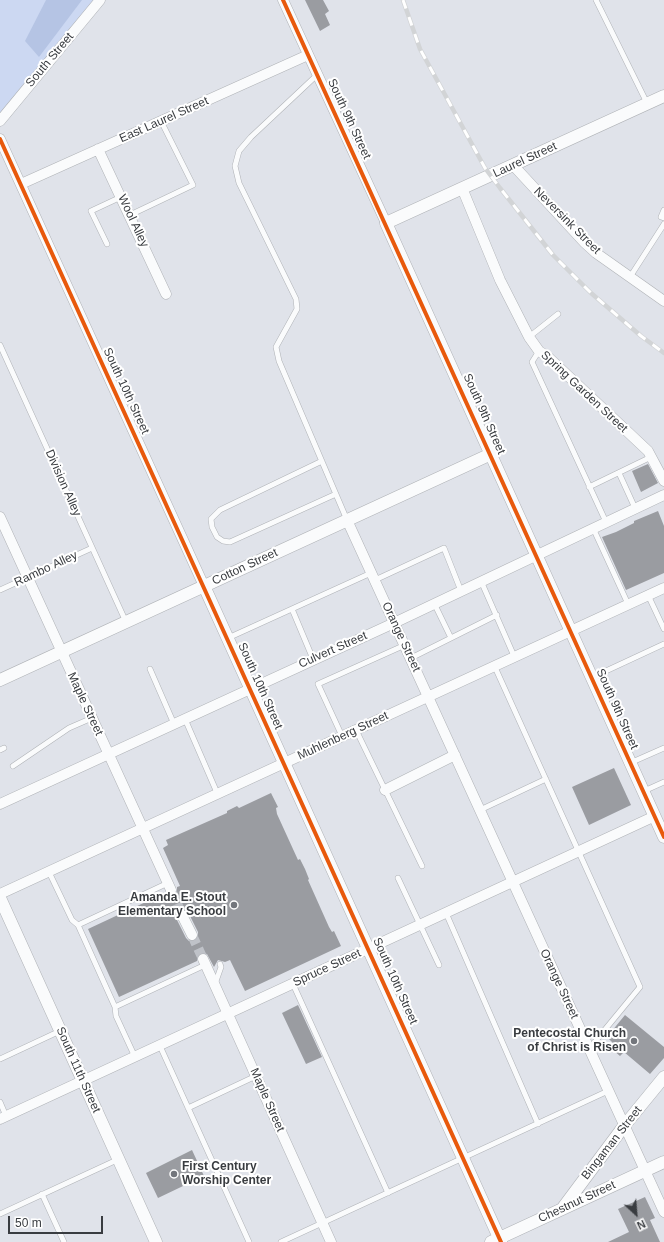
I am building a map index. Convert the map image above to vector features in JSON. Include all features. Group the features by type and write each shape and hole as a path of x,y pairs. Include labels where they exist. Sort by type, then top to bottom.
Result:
{"street":[{"name":"South Street","path":"0,121 100,0"},
{"name":"South 9th Street","path":"283,0 386,223 664,837"},
{"name":"East Laurel Street","path":"21,184 308,55"},
{"name":"Laurel Street","path":"386,223 664,96"},
{"name":"South 10th Street","path":"0,139 464,1158 497,1241"},
{"name":"Wool Alley","path":"98,149 122,197 166,294"},
{"name":"Neversink Street","path":"513,165 585,243 664,301"},
{"name":"Spring Garden Street","path":"462,188 500,280 529,337 539,351 648,451 664,481"},
{"name":"Cotton Street","path":"0,680 491,454"},
{"name":"Culvert Street","path":"0,804 394,623 664,495"},
{"name":"Maple Street","path":"0,517 169,886"},
{"name":"Orange Street","path":"347,520 664,1212"},
{"name":"Muhlenberg Street","path":"0,894 218,795 428,695 664,588"},
{"path":"385,790 455,755"},
{"name":"Spruce Street","path":"3,1117 228,1015 654,816"},
{"name":"South 11th Street","path":"0,898 156,1242"},
{"path":"182,915 192,935"},
{"name":"Maple Street","path":"204,962 331,1242"},
{"name":"Bingaman Street","path":"561,1210 624,1126 664,1077"},
{"name":"Chestnut Street","path":"497,1241 664,1162"}],"lane":[{"path":"596,0 648,103"},
{"path":"317,75 251,136 239,151 235,166 239,183 296,299 297,309 276,347 279,361 347,520"},
{"path":"130,215 193,186 161,121"},
{"path":"107,244 91,211 122,197"},
{"path":"664,210 661,216 664,218"},
{"path":"630,277 664,224"},
{"path":"529,337 558,314"},
{"name":"Division Alley","path":"0,345 126,622"},
{"path":"539,351 532,362 606,522"},
{"path":"589,487 651,457"},
{"path":"322,461 220,510 211,519 212,527 217,537 223,542 230,542 336,494"},
{"path":"619,473 635,508"},
{"path":"593,528 628,604"},
{"name":"Rambo Alley","path":"0,590 92,548"},
{"path":"228,638 292,609 444,548 461,591"},
{"path":"481,581 514,656"},
{"path":"648,595 664,629"},
{"path":"434,603 451,638"},
{"path":"292,609 313,659"},
{"path":"411,658 497,615"},
{"path":"592,677 664,644"},
{"path":"342,736 318,684 405,645"},
{"path":"494,665 640,987 589,1049"},
{"path":"150,669 174,724"},
{"path":"14,766 69,728 92,718"},
{"path":"185,719 218,795"},
{"path":"356,729 422,866"},
{"path":"630,763 664,748"},
{"path":"480,810 546,780"},
{"path":"643,791 664,782"},
{"path":"49,872 72,920 78,925 115,1007 116,1016 135,1057"},
{"path":"398,878 439,965"},
{"path":"78,925 169,886"},
{"path":"446,913 538,1124"},
{"path":"115,1007 204,962"},
{"path":"215,985 221,967 220,964"},
{"path":"293,984 388,1194"},
{"path":"0,1059 60,1031"},
{"path":"160,1046 249,1242"},
{"path":"188,1108 256,1076"},
{"path":"281,1242 388,1194 608,1091"},
{"path":"0,1102 3,1117"},
{"path":"0,1214 119,1159"},
{"path":"42,1194 64,1242"}],"shaded area":[{"path":"0,0 100,0 0,121"},
{"path":"46,0 82,0 39,57 25,41"}],"building":[{"path":"305,0 323,0 329,11 325,14 330,25 320,31"},
{"path":"648,464 658,483 641,492 632,471"},
{"path":"658,511 664,526 664,573 626,590 602,537 616,532 634,523 634,521"},
{"path":"614,768 631,805 589,825 572,787"},
{"name":"Amanda E. Stout Elementary School","path":"271,793 278,807 276,808 277,814 298,860 300,859 329,927 332,932 334,931 341,946 245,991 230,960 225,962 218,960 214,967 207,954 201,953 198,956 197,961 119,997 88,929 165,893 170,896 174,896 177,891 177,887 180,886 163,848 168,845 166,840 227,813 227,811 237,806 239,808","holes":["179,909 185,909 198,932 198,938 195,941 189,941 186,938 176,918 176,912"]},
{"path":"298,1005 322,1057 306,1064 282,1013"},
{"name":"Pentecostal Church of Christ is Risen","path":"625,1015 664,1047 664,1058 650,1074 624,1052 620,1056 613,1050 616,1046 607,1037"},
{"name":"First Century Worship Center","path":"192,1150 204,1176 158,1198 146,1173"},
{"path":"645,1197 655,1218 650,1220 660,1242 608,1242 629,1232 618,1209"}],"tunnel":[{"path":"171,890 182,915"},
{"path":"192,935 203,959"}],"railway":[{"path":"403,0 420,49 485,168 553,255 591,293 641,336 664,353"}],"cycle path":[{"path":"283,0 664,837"},
{"path":"0,139 501,1242"}],"place":[{"name":"Amanda E. Stout Elementary School","path":"234,905"},
{"name":"Pentecostal Church of Christ is Risen","path":"634,1041"},
{"name":"First Century Worship Center","path":"174,1174"}]}
